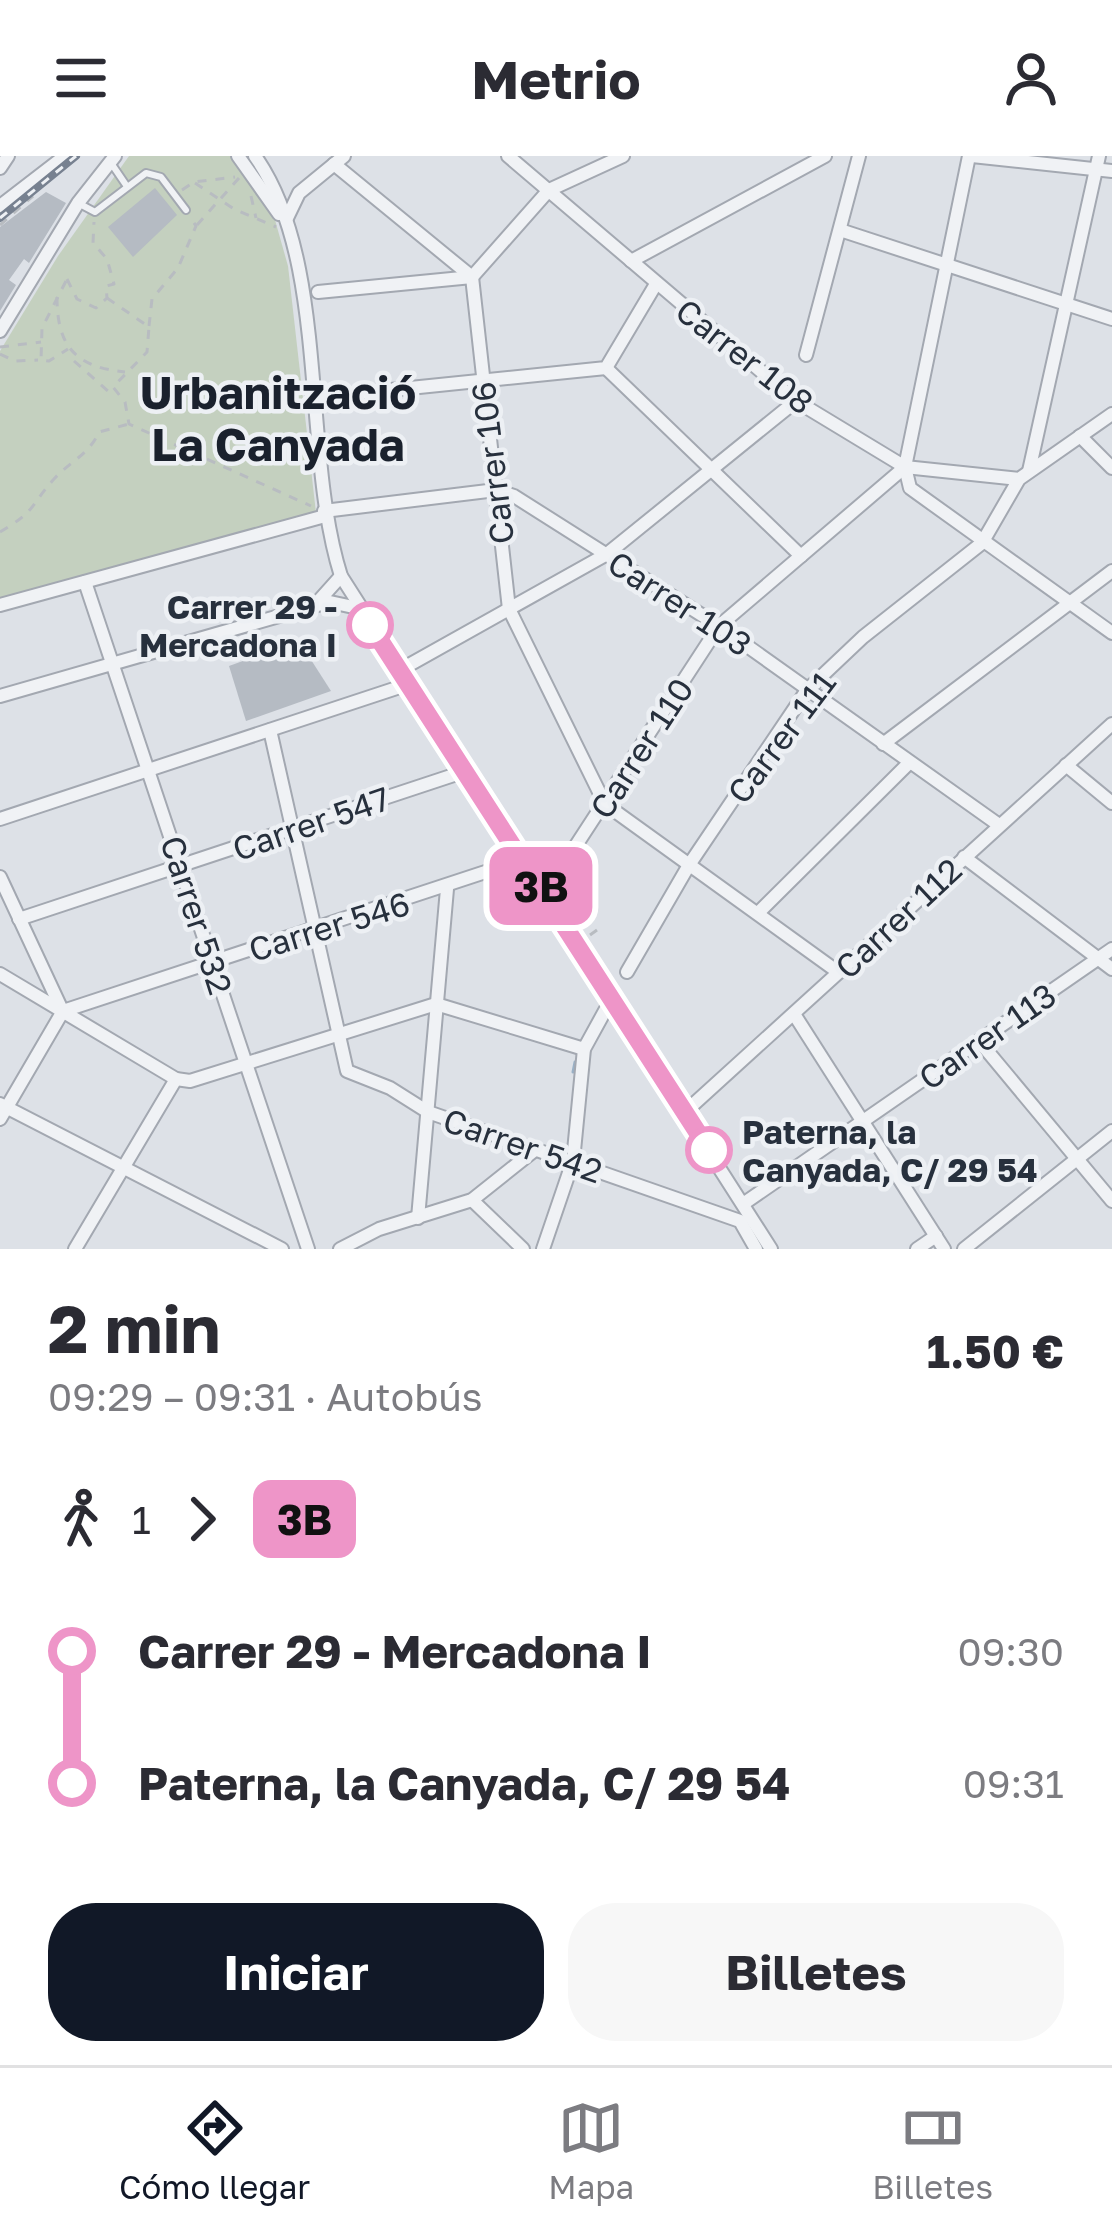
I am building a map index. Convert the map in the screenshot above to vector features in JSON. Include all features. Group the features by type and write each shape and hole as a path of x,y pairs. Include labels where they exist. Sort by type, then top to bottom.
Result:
{"street":[{"path":"0,206 65,156"},
{"path":"238,156 285,227"},
{"path":"255,156 277,190 285,227 325,513 341,576 771,1249"},
{"name":"Carrer 108","path":"508,156 796,401 905,466 1024,475"},
{"path":"318,292 472,278 549,190 622,156"},
{"path":"631,262 825,156"},
{"path":"806,355 859,156"},
{"path":"1112,171 1097,163 970,156 905,466 910,488 1112,633"},
{"path":"0,331 78,203 113,159"},
{"path":"285,227 299,193 339,160 472,278"},
{"path":"982,543 1024,475 1097,163"},
{"path":"277,190 299,193"},
{"path":"841,230 1112,319"},
{"name":"Carrer 106","path":"472,278 509,609 605,804"},
{"path":"606,368 656,284"},
{"path":"312,398 606,368 801,556"},
{"path":"400,670 607,554 796,401"},
{"path":"1024,475 1112,414"},
{"path":"1080,436 1112,468"},
{"name":"Carrer 110","path":"545,893 719,626 905,466"},
{"path":"0,604 325,513 496,490"},
{"name":"Carrer 103","path":"496,490 719,626 999,825"},
{"name":"Carrer 111","path":"627,972 689,865 807,690 863,637 982,543"},
{"path":"883,744 1112,571"},
{"path":"314,606 341,576"},
{"name":"Carrer 532","path":"85,582 308,1249"},
{"path":"0,696 112,668 330,602 358,608"},
{"path":"0,819 409,684"},
{"name":"Carrer 112","path":"685,1112 1112,724"},
{"path":"270,730 336,1035"},
{"path":"758,913 909,763"},
{"path":"1066,765 1112,803"},
{"name":"Carrer 547","path":"19,920 466,770"},
{"path":"605,804 838,972"},
{"path":"964,857 1112,968"},
{"name":"Carrer 546","path":"63,1011 525,860"},
{"path":"0,877 63,1011"},
{"path":"418,1218 446,889"},
{"name":"Carrer 113","path":"743,1204 1112,949"},
{"path":"0,974 176,1079 190,1082 436,1004 584,1049"},
{"path":"544,1249 573,1162 584,1049 612,998"},
{"path":"63,1011 2,1110 282,1249"},
{"path":"794,1014 944,1249"},
{"name":"Carrer 542","path":"336,1035 347,1071 390,1088 428,1112 740,1221 756,1249"},
{"path":"979,1041 1112,1201"},
{"path":"75,1249 176,1079"},
{"path":"964,1249 1112,1131"},
{"path":"340,1249 472,1200 536,1149"},
{"path":"472,1200 523,1249"},
{"path":"917,1249 936,1236"}],"lane":[{"path":"113,159 126,185"},
{"path":"78,203 94,212 146,173 161,177 186,210"}],"path":[{"path":"74,361 109,391 147,352 152,299 178,268 196,226 242,177 194,182 175,194"},
{"path":"194,182 219,200 285,227"},
{"path":"0,225 44,188"},
{"path":"186,210 196,226"},
{"path":"94,217 93,243 106,259 114,284 106,286 107,298 149,328"},
{"path":"41,360 42,328 67,279 85,303 96,308 107,298"},
{"path":"57,297 57,331 70,348 89,365 127,373"},
{"path":"0,351 43,341"},
{"path":"0,351 15,361 49,362 70,348"},
{"path":"113,387 125,402 129,424"},
{"path":"0,532 34,511 54,478 78,462 100,432 129,424 325,513"},
{"path":"575,913 581,908"},
{"path":"590,935 597,930"}],"green space":[{"path":"129,156 234,156 275,220 288,266 316,513 0,602 0,351 58,256"}],"building":[{"path":"155,188 177,215 133,257 108,227"},
{"path":"46,192 66,203 29,263 24,259 9,280 16,285 0,311 0,227"},
{"path":"299,641 331,691 246,721 229,666"}],"waterway":[{"path":"573,1072 575,1062"}],"railway":[{"path":"0,218 76,156"}],"bus line":[{"name":"3B","path":"370,625 709,1150"}],"place":[{"name":"Carrer 29 - Mercadona I","path":"370,625"},
{"name":"Paterna, la Canyada, C/ 29 54","path":"709,1150"}],"district":[{"name":"Urbanització La Canyada","path":"278,418"}]}
